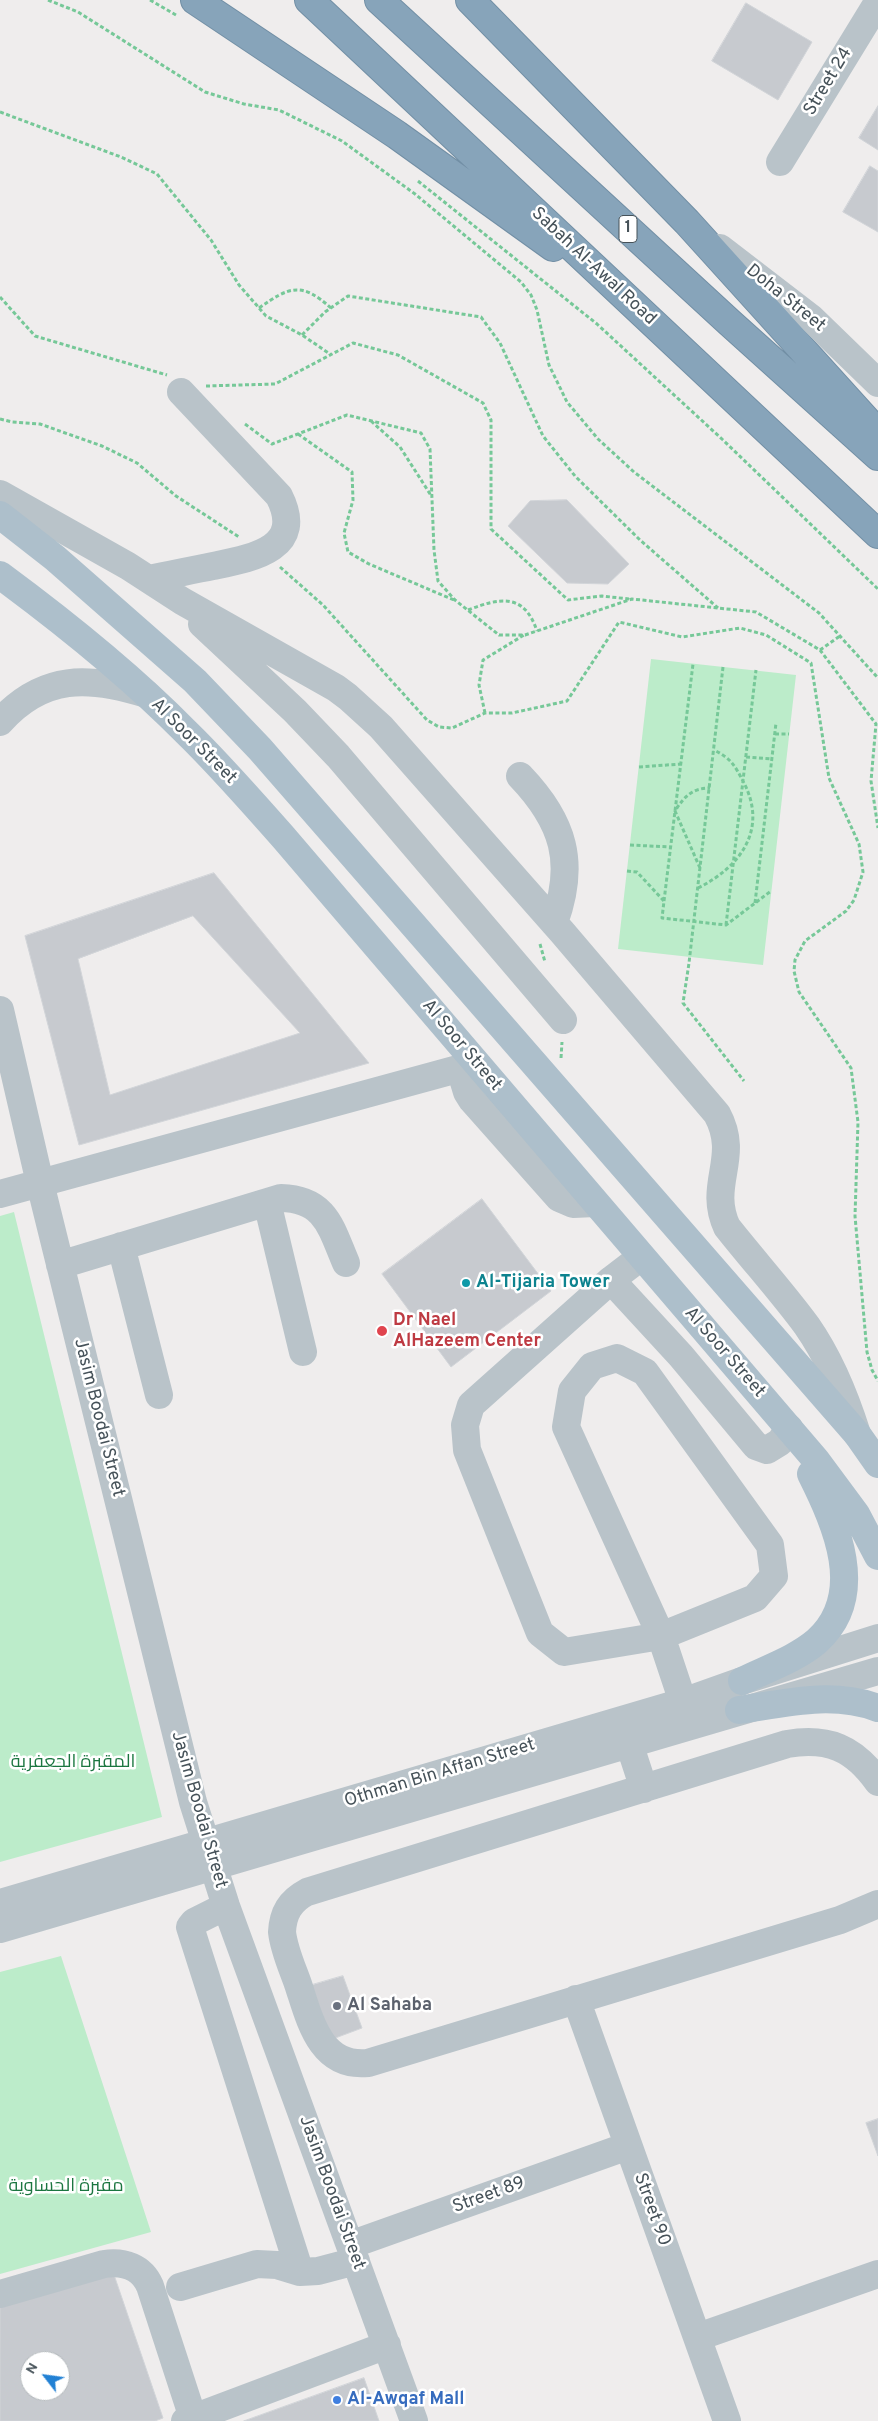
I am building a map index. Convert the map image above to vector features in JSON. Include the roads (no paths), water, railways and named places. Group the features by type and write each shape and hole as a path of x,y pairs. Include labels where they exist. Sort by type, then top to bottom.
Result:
{"highway":[{"name":"Sabah Al-Awal Road","path":"308,0 878,534"},
{"name":"1","path":"379,0 751,342 878,456"},
{"path":"470,0 687,222 878,433"},
{"path":"187,9 388,130 536,236 622,294"}],"main road":[{"path":"0,515 55,558 195,680 260,749 857,1434 878,1464"},
{"name":"Al Soor Street","path":"0,575 73,632 146,694 217,764 284,838 468,1067 595,1203 789,1428 856,1514 878,1556"},
{"path":"742,1681 798,1654 817,1641 834,1618 842,1592 844,1562 839,1539 828,1508 789,1428"},
{"path":"739,1710 826,1698 848,1699 878,1708"}],"street":[{"name":"Street 24","path":"780,162 878,2"},
{"name":"Doha Street","path":"687,222 811,318 878,383"},
{"path":"149,579 264,554 282,538 285,528 284,506 279,496 186,385"},
{"path":"0,494 149,579 182,601 336,688 381,727 552,921 717,1114 726,1136 728,1147 720,1195 723,1216 727,1227 807,1327 820,1347 841,1390 857,1434"},
{"path":"182,601 200,622 295,711 360,779 554,1010"},
{"path":"0,722 11,710 33,694 61,684 90,680 121,686 146,694"},
{"path":"520,776 550,812 560,833 566,878 562,901 552,921"},
{"name":"Jasim Boodai Street","path":"0,1010 40,1183 193,1802 226,1906 414,2421"},
{"path":"0,1194 468,1067"},
{"path":"60,1265 281,1198 294,1198 312,1205 328,1219 346,1263"},
{"path":"267,1202 303,1352"},
{"path":"121,1246 160,1395"},
{"path":"641,1257 611,1280 471,1405 465,1425 467,1450 540,1633 564,1652 661,1636 755,1598 774,1576 770,1545 645,1372 617,1358 592,1366 572,1391 566,1427 661,1636 683,1702"},
{"path":"611,1280 681,1356 756,1446 767,1450 780,1442 789,1428"},
{"name":"Othman Bin Affan Street","path":"0,1929 210,1855 878,1638"},
{"name":"Othman Bin Affan Street","path":"0,1903 210,1855 629,1743 878,1671"},
{"path":"878,1782 861,1761 825,1742 813,1740 787,1744 307,1892 294,1899 284,1916 283,1939 315,2033 332,2054 349,2062 368,2063 840,1920 878,1904"},
{"path":"629,1743 644,1789"},
{"path":"226,1906 194,1922 190,1927 300,2272"},
{"name":"Street 90","path":"576,1999 727,2421"},
{"name":"Street 89","path":"300,2272 318,2271 353,2253 628,2146"},
{"path":"0,2294 104,2264 120,2263 142,2272 150,2286 189,2419 387,2346"},
{"path":"180,2287 257,2264 277,2265 300,2272"},
{"path":"698,2337 878,2274"}],"place":[{"name":"Al-Tijaria Tower","path":"466,1283"},
{"name":"Dr Nael AlHazeem Center","path":"382,1331"},
{"name":"Al Sahaba","path":"337,2006"},
{"name":"Al-Awqaf Mall","path":"337,2400"}],"park label":[{"name":"المقبرة الجعفرية","path":"73,1763"},
{"name":"مقبرة الحساوية","path":"66,2187"}]}
